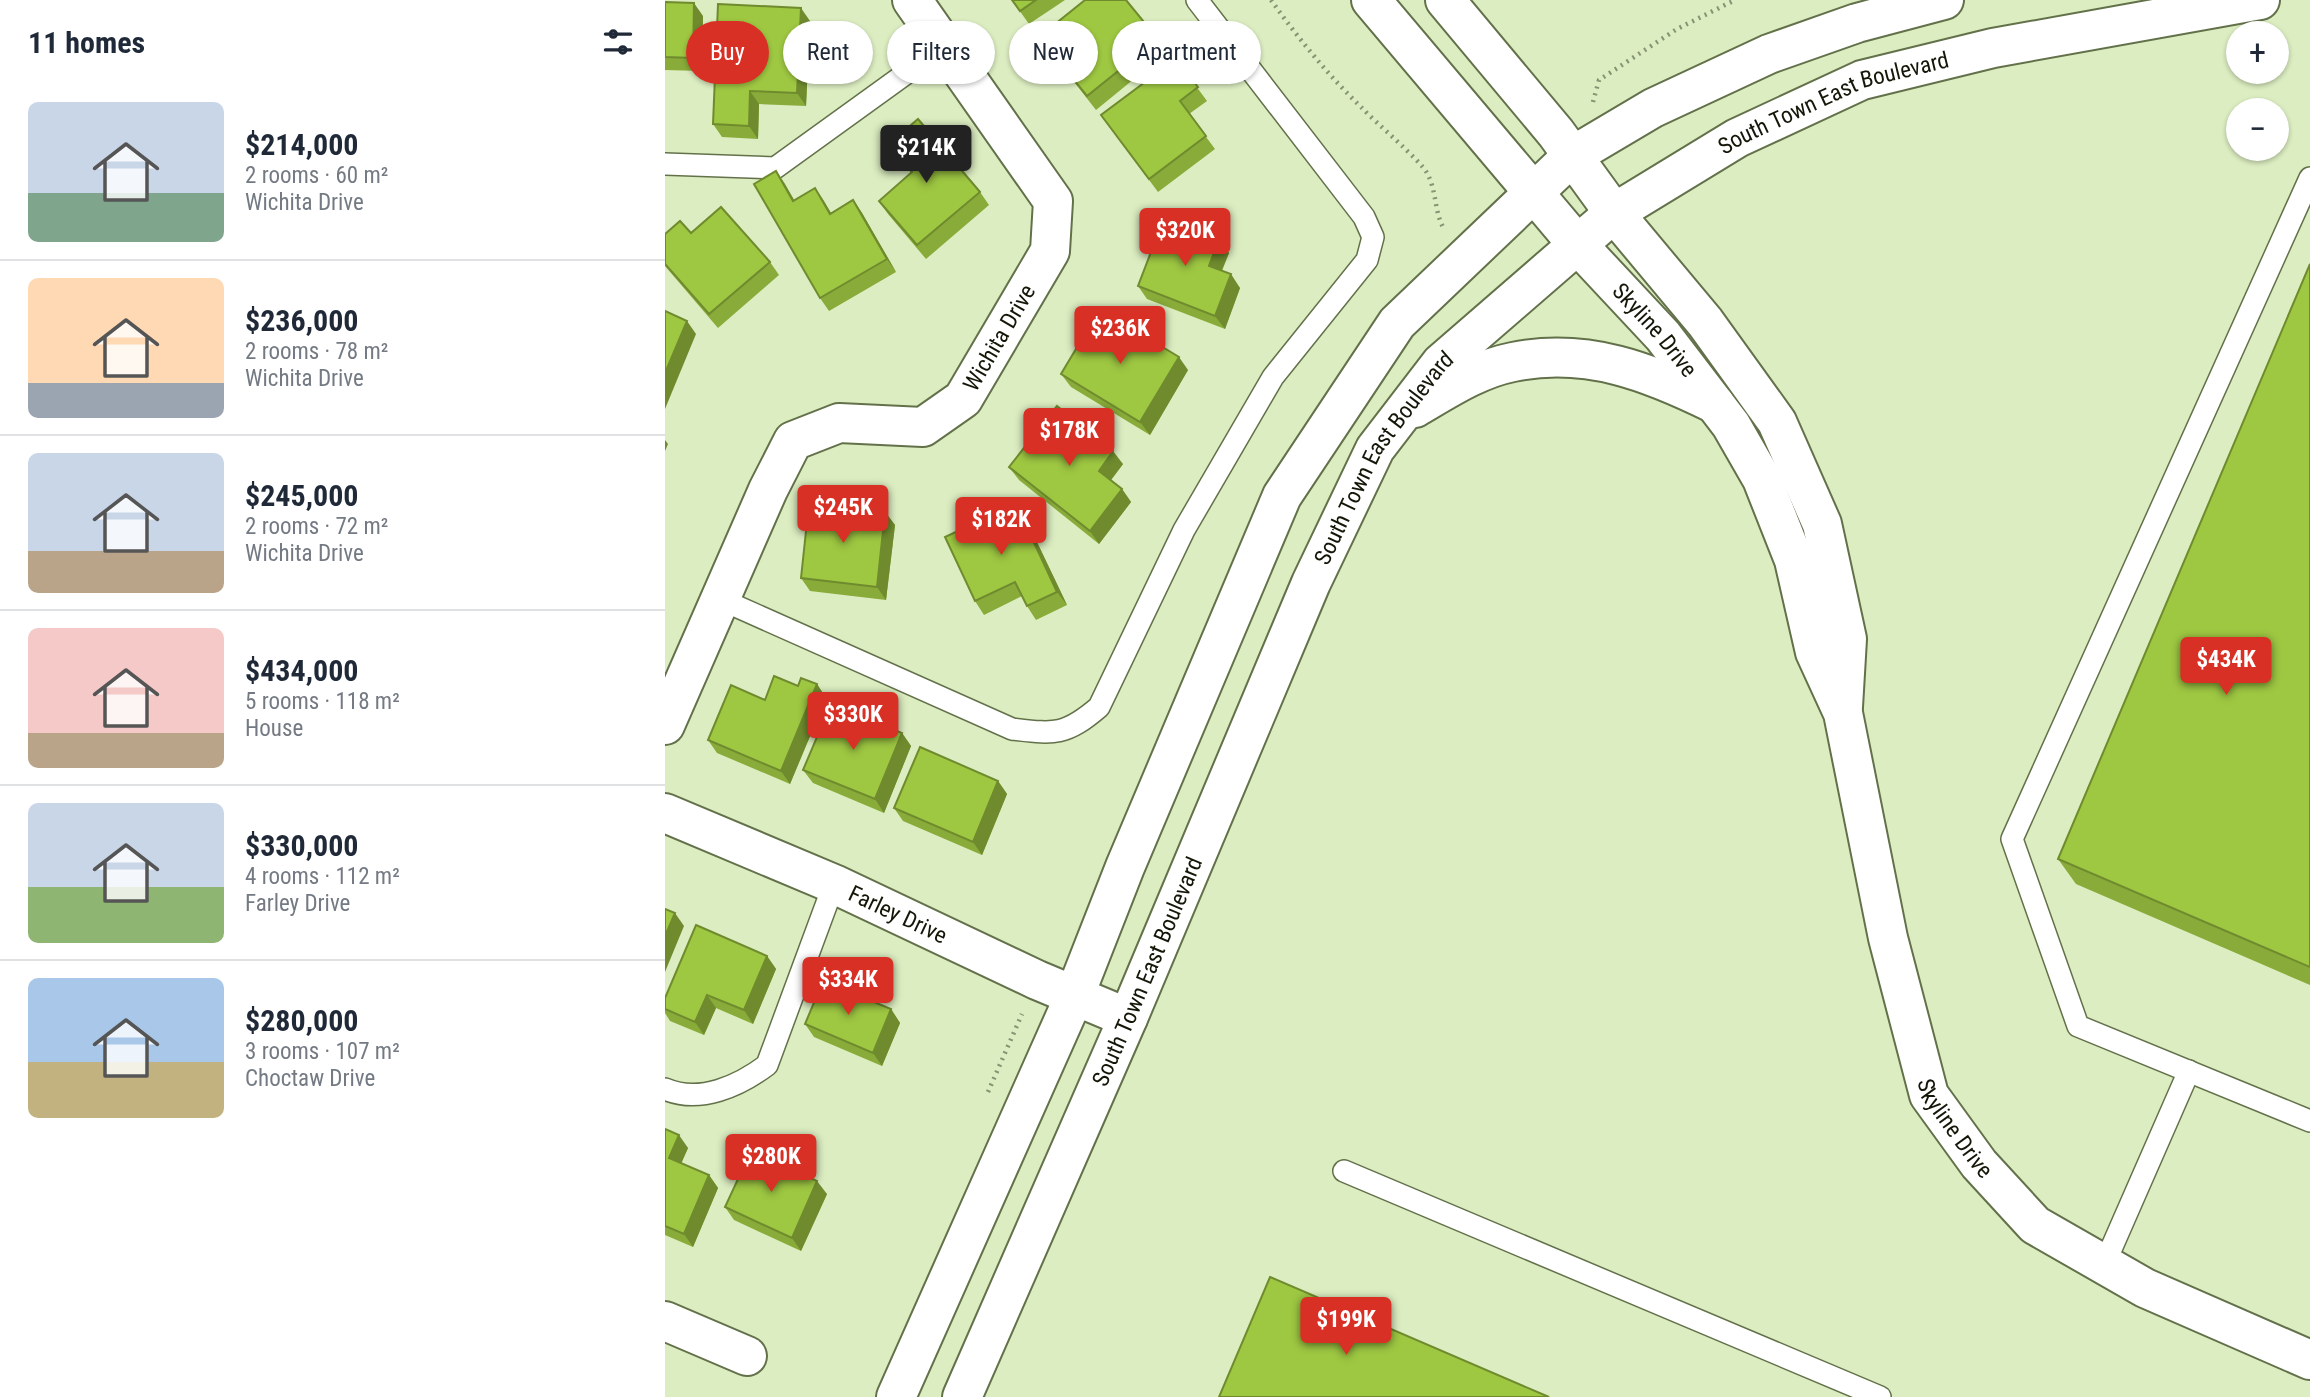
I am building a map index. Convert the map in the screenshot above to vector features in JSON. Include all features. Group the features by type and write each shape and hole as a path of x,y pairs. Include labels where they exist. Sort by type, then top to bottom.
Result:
{"main road":[{"name":"Wichita Drive","path":"912,0 927,21"},
{"name":"Skyline Drive","path":"1371,0 1577,244 1663,336 1715,404 1762,479 1794,559 1815,652 1843,713 1888,938 1929,1095 1979,1164 2035,1226 2145,1288 2310,1360"},
{"name":"Skyline Drive","path":"1445,0 1556,132 1614,213 1705,322 1777,422 1822,524 1847,639 1843,713"},
{"path":"896,1397 1074,998 1125,867 1282,496 1397,323 1532,191 1572,156 1653,108 1769,54 1857,23 1944,0"},
{"name":"South Town East Boulevard","path":"962,1397 1128,1018 1311,583 1375,449 1441,363 1614,213 1737,138 1862,80 1993,47 2260,0"},
{"name":"Wichita Drive","path":"665,725 793,441 839,423 923,427 963,399 1050,251 1053,201 971,84"},
{"path":"1399,418 1479,373 1513,361 1604,361 1654,374 1715,404"},
{"name":"Farley Drive","path":"665,813 834,884 1074,998 1128,1018"},
{"path":"665,1321 747,1356"}],"lane":[{"path":"720,599 1013,729 1053,734 1080,723 1099,707 1184,530 1266,389 1367,260 1373,237 1364,217 1197,0"},
{"path":"665,164 775,168 891,84"},
{"path":"2310,178 2012,839 2078,1026 2310,1121"},
{"path":"665,1089 677,1094 705,1094 743,1083 767,1065 834,884"},
{"path":"2104,1265 2189,1071"},
{"path":"1344,1171 1880,1397"}],"path":[{"path":"1593,103 1599,80 1677,29 1735,0"}],"building":[{"path":"1012,0 1036,0 1020,11"},
{"path":"1085,0 1126,0 1143,21 1112,21 1112,76 1087,96 1077,84 1098,84 1098,21 1059,21"},
{"path":"665,2 694,3 694,21 686,21 686,58 665,57"},
{"path":"718,4 801,8 800,21 783,21 783,84 797,84 797,93 750,91 749,126 713,124 715,84 769,84 769,21 717,21"},
{"path":"1143,84 1196,84 1198,87 1180,101 1206,136 1149,179 1101,115"},
{"path":"918,119 980,192 917,245 879,201 912,172 889,144"},
{"path":"776,171 793,201 815,188 830,214 853,200 887,259 820,298 754,184"},
{"path":"721,207 770,262 709,314 665,264 665,234 680,221 691,233"},
{"path":"1164,218 1219,239 1209,266 1231,274 1215,316 1138,286"},
{"path":"2310,264 2310,967 2058,859"},
{"path":"1100,309 1179,357 1140,422 1061,374"},
{"path":"665,311 687,321 665,373"},
{"path":"1057,406 1113,451 1099,471 1122,489 1090,531 1009,467"},
{"path":"809,503 885,512 877,587 801,578"},
{"path":"1016,504 1057,592 1027,606 1015,582 975,601 945,537"},
{"path":"774,676 798,686 801,678 817,684 781,771 708,740 731,685 765,700"},
{"path":"831,704 902,733 875,799 803,770"},
{"path":"920,747 998,781 973,842 894,808"},
{"path":"665,909 675,913 665,936"},
{"path":"696,925 767,956 744,1010 707,995 695,1022 665,1009 665,998"},
{"path":"823,981 891,1009 873,1053 805,1024"},
{"path":"665,1129 679,1135 669,1158 709,1175 684,1234 665,1226"},
{"path":"751,1151 817,1181 792,1238 725,1207"},
{"path":"1270,1277 1549,1397 1219,1397"}]}
